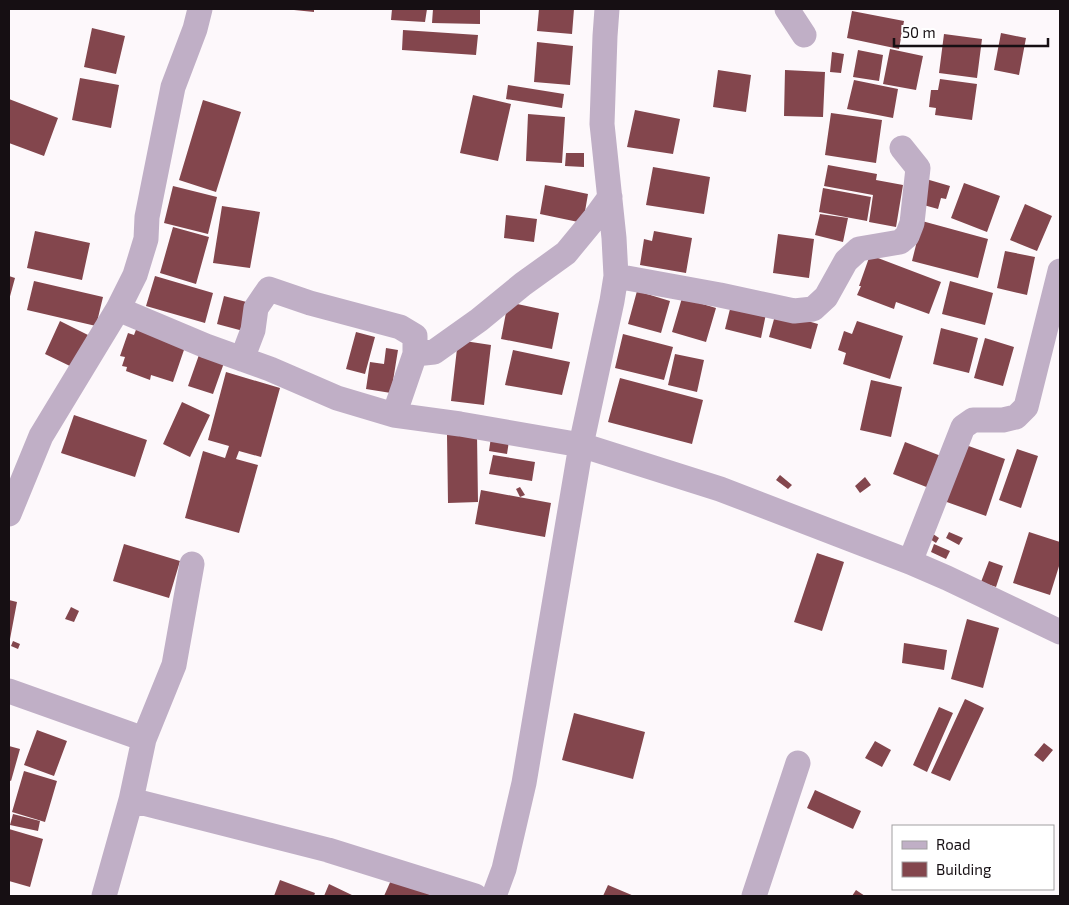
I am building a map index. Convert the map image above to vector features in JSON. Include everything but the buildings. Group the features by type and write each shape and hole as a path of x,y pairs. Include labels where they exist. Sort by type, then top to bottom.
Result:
{"street":[{"path":"9,514 41,436 118,309 135,275 146,239 147,217 173,87 200,9"},
{"path":"494,896 504,869 524,783 581,445 616,276 602,124 607,9"},
{"path":"787,9 804,35"},
{"path":"616,276 794,311 813,309 826,297 846,261 859,249 900,242 907,236 912,223 918,168 902,148"},
{"path":"415,354 434,352 566,253 610,197"},
{"path":"910,562 962,427 973,420 1003,420 1016,417 1026,406 1060,271"},
{"path":"242,359 253,330 256,308 269,290 400,327 415,336 415,354 394,415"},
{"path":"118,309 206,346 270,369 337,398 394,415 460,424 581,445 720,489 910,562 1060,632"},
{"path":"104,896 131,800 144,739 174,665 192,564"},
{"path":"9,691 144,739"},
{"path":"754,896 798,763"},
{"path":"131,800 328,850 475,896"}]}
